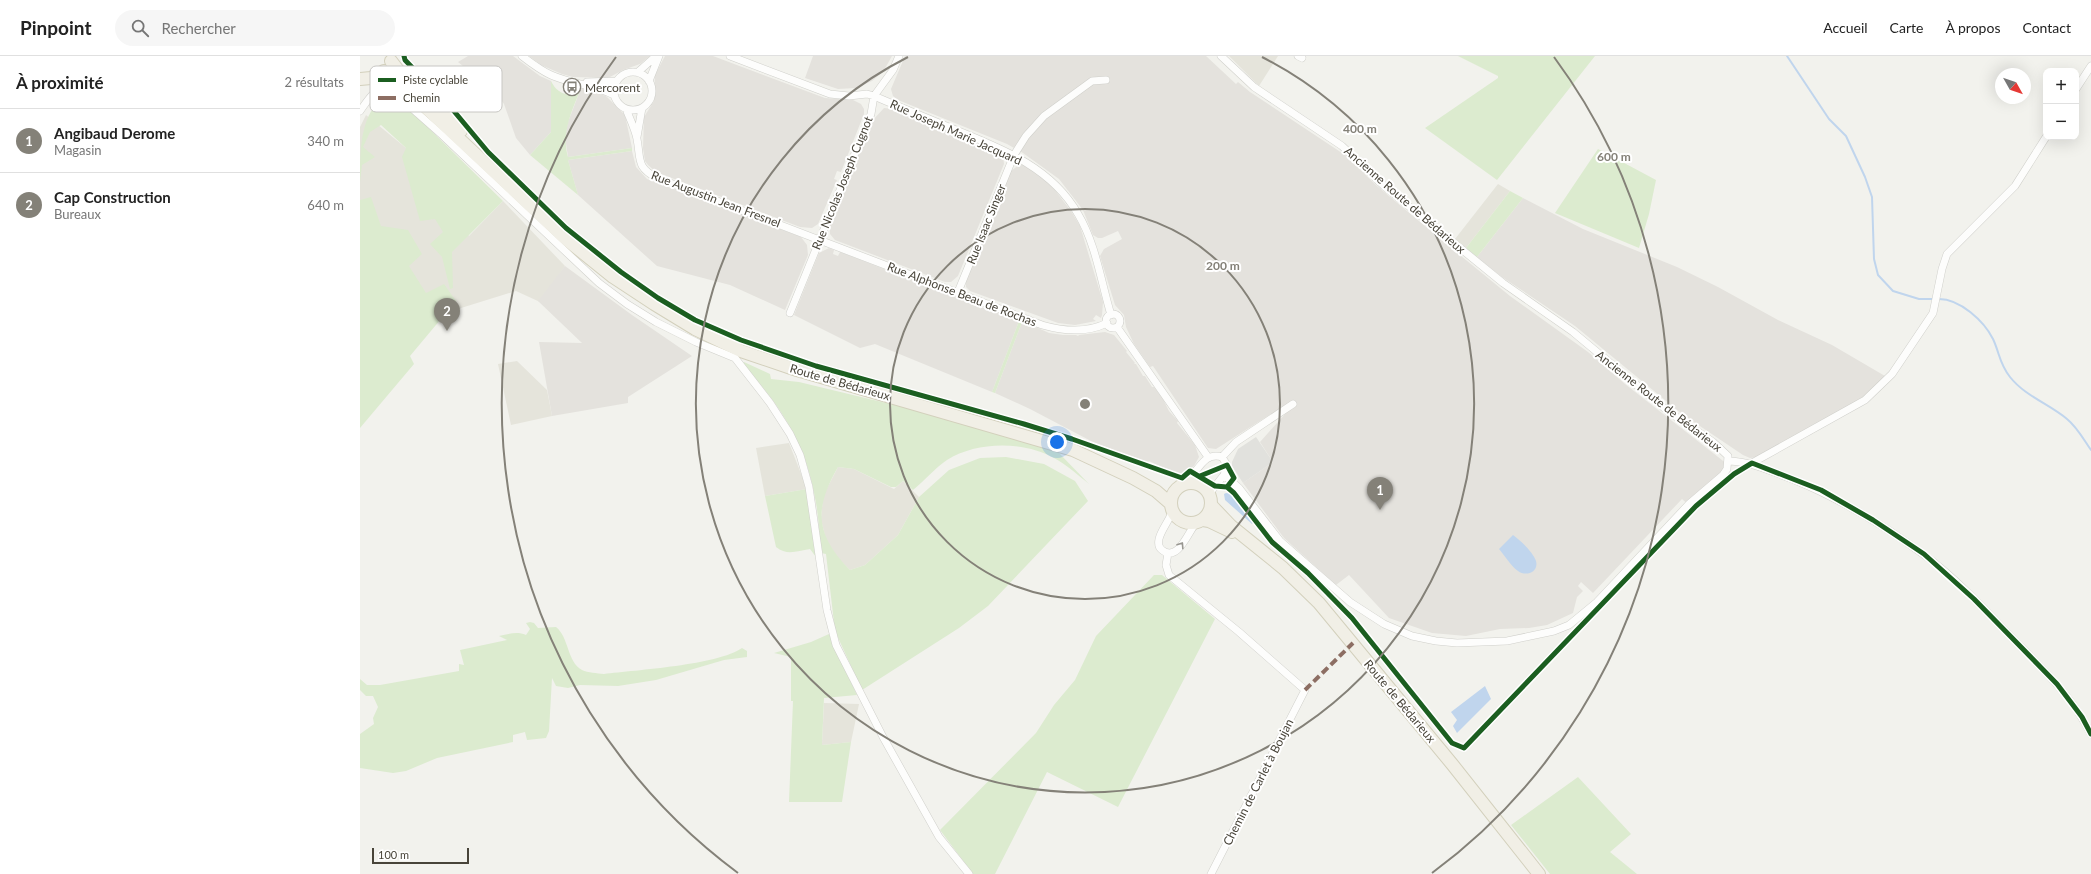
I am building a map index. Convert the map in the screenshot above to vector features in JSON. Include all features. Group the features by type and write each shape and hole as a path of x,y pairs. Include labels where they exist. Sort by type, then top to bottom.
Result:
{"main road":[{"name":"Route de Bédarieux","path":"431,112 481,157 567,240 613,277 654,304 708,335 741,351 797,370 1073,450 1134,478 1156,491 1172,508"},
{"name":"Route de Bédarieux","path":"446,112 481,157"},
{"name":"Route de Bédarieux","path":"1134,478 1167,489 1181,486"},
{"path":"1196,483 1206,489 1210,500 1210,511 1199,522 1190,524 1180,520 1172,508 1173,493 1181,486 1196,483"},
{"name":"Route de Bédarieux","path":"1210,500 1231,526 1283,568 1319,603 1452,764 1539,874"},
{"name":"Route de Bédarieux","path":"1199,522 1209,521 1249,541"}],"street":[{"path":"522,56 546,73 566,80 579,82 617,81"},
{"path":"656,56 638,72 626,73 617,81 614,95 618,103 626,109 637,110 647,105 652,93 649,81 659,56"},
{"path":"730,56 830,94 849,96 867,94 874,96"},
{"name":"Rue Nicolas Joseph Cugnot","path":"790,313 870,114 874,96 893,70 899,56"},
{"name":"Ancienne Route de Bédarieux","path":"1221,56 1254,87 1342,146 1384,186 1453,243 1503,283 1572,332 1664,408 1713,442 1725,452 1729,461 1752,463 1821,490 1873,520 1924,554 1974,599 2057,684 2082,717 2091,734"},
{"path":"2079,84 2091,66"},
{"path":"638,72 649,81"},
{"name":"Rue Isaac Singer","path":"958,292 1014,155 1026,136 1044,116 1092,81 1106,80"},
{"path":"579,82 614,95"},
{"name":"Rue Joseph Marie Jacquard","path":"874,96 1014,155 1032,166 1054,183 1078,214 1087,233 1111,315"},
{"path":"360,111 370,98"},
{"name":"Rue Augustin Jean Fresnel","path":"642,108 637,139 638,159 646,173 819,238"},
{"name":"Rue Augustin Jean Fresnel","path":"626,109 637,139"},
{"path":"416,112 599,283 627,304 656,322 696,342 735,358 770,403 790,434 800,455 809,486 827,610 836,645 883,737 939,837 968,874"},
{"path":"1752,463 1865,400 1892,374 1933,313 1947,254 1956,243 2002,201 2015,186 2044,140"},
{"name":"Rue Alphonse Beau de Rochas","path":"819,238 1055,328 1078,330 1096,328 1107,323"},
{"path":"1111,315 1116,315 1119,318 1120,323 1117,327 1110,327 1107,323 1108,318 1111,315"},
{"path":"1117,327 1208,457"},
{"path":"1222,457 1236,442 1293,404"},
{"path":"1181,486 1191,479 1208,457 1214,455 1222,457 1227,465 1224,475 1210,500"},
{"path":"1224,475 1245,494 1280,540 1334,589 1366,613 1384,624 1412,636 1436,641 1482,643 1507,641 1554,631 1580,618 1597,602 1689,504 1723,475 1727,469 1729,461"},
{"path":"1172,508 1158,540 1161,549 1168,553 1174,553 1180,549 1199,522"},
{"name":"Chemin de Carlet à Boujan","path":"1168,553 1166,565 1169,575 1239,632 1305,690 1211,874"}],"shaded area":[{"path":"468,56 513,56 540,76 551,81 551,132 530,155 516,138 502,101 502,66 463,66 458,62"},
{"path":"529,56 650,56 640,64 623,70 608,78 573,77 562,74 541,65"},
{"path":"665,56 713,56 825,98 853,100 861,104 864,109 864,114 841,172 837,171 834,179 837,180 818,224 812,228 800,227 656,172 648,165 645,161 643,148 644,117 654,101 655,75"},
{"path":"813,56 892,56 883,72 872,81 856,88 838,89 805,78"},
{"path":"905,56 1206,56 1236,84 1238,82 1250,92 1345,155 1377,186 1510,296 1588,352 1625,384 1727,464 1729,473 1691,507 1682,499 1593,593 1581,582 1578,586 1583,591 1577,597 1573,613 1547,625 1529,628 1500,629 1466,636 1432,633 1389,618 1349,575 1336,585 1284,538 1243,483 1273,462 1260,442 1286,413 1282,407 1216,449 1208,448 1153,366 1150,367 1134,344 1126,327 1124,315 1115,305 1100,256 1104,249 1122,239 1118,231 1102,238 1098,238 1093,235 1083,210 1059,179 1023,153 1007,144 898,100 893,96 891,89"},
{"path":"1229,56 1278,56 1259,86"},
{"path":"581,88 606,96 625,115 632,148 568,157 565,137 568,122"},
{"path":"884,108 893,109 999,152 1003,156 1004,164 958,276 951,282 945,282 835,240 830,234 830,224 873,120"},
{"path":"366,115 406,148 469,236 503,201 565,266 540,302 516,291 461,308 439,321 360,209 360,127"},
{"path":"632,151 636,167 647,179 801,237 807,245 808,255 785,310 730,285 657,266 578,195 568,160"},
{"path":"1019,165 1023,165 1035,172 1051,185 1071,211 1080,226 1103,302 1101,318 1096,315 1093,319 1096,321 1075,325 1058,323 970,291 966,287 966,281 1011,171"},
{"path":"1498,184 1510,191 1466,248 1455,239"},
{"path":"1523,198 1583,229 1677,267 1718,287 1778,320 1832,345 1885,376 1866,395 1810,429 1757,457 1750,458 1743,455 1682,414 1575,326 1502,277 1477,257"},
{"path":"829,248 834,250 833,254 838,256 840,252 925,285 925,287 927,285 979,307 993,310 994,312 995,311 1019,321 992,392 875,344 860,348 794,315 819,253"},
{"path":"565,266 632,315 692,356 628,397 628,403 552,416 539,342 582,343 538,301"},
{"path":"1022,322 1049,333 1063,335 1078,336 1105,332 1114,335 1127,351 1126,352 1135,363 1134,364 1136,364 1143,376 1145,376 1152,387 1154,387 1163,399 1169,411 1178,421 1177,423 1195,445 1199,457 1194,466 1181,476 1149,461 1147,463 1091,441 1030,409 995,393"},
{"path":"517,361 547,390 552,416 511,425 498,364"},
{"path":"1256,437 1273,462 1243,483 1232,466 1232,462 1238,449"},
{"path":"789,443 807,489 765,496 756,448"},
{"path":"838,467 854,469 894,489 903,481 919,497 898,535 865,565 850,570 836,556 826,539 821,520 823,496"},
{"path":"824,703 859,704 851,742 822,745"}],"green space":[{"path":"1458,56 1595,56 1497,180 1425,128 1498,78 1498,76"},
{"path":"551,81 560,92 564,94 573,93 581,88 568,122 566,148 568,157 632,148 632,151 568,160 578,195 530,155 551,132"},
{"path":"371,112 412,112 503,201 452,252 453,288 450,289 442,257 430,244 443,232 435,219 420,221 402,157 406,148 381,125 370,132 363,147 375,157 362,165 360,182 361,144"},
{"path":"1598,149 1656,180 1649,214 1639,248 1555,213"},
{"path":"1510,191 1523,198 1477,257 1466,248"},
{"path":"371,197 381,226 408,230 422,254 409,266 426,293 444,284 456,301 410,356 414,364 360,428 360,200"},
{"path":"1019,321 1022,322 995,393 992,392"},
{"path":"744,362 770,374 771,379 799,382 915,410 1058,452 1089,484 1054,458 1029,448 1015,446 972,449 959,454 943,463 913,490 903,481 896,487 891,487 854,469 838,467 825,496 822,509 822,521 824,533 830,545 838,557 850,570 865,565 898,535 919,497 949,470 980,458 1006,457 1044,464 1075,481 1088,501 988,606 959,628 862,690 835,631 826,554 821,553 816,505 811,478 805,460 789,425 768,394 742,364"},
{"path":"807,489 816,557 810,549 788,552 780,550 776,547 765,496"},
{"path":"1154,575 1162,575 1215,619 1118,807 1047,772 995,874 973,874 940,830 1036,733 1054,705 1075,680 1096,636"},
{"path":"526,623 534,623 538,628 556,627 563,637 573,661 582,670 590,672 604,674 696,663 715,659 742,648 747,651 747,657 724,660 656,680 618,686 580,685 568,688 556,686 552,678 549,731 546,738 527,740 525,732 513,735 513,742 437,758 406,771 393,773 360,768 360,734 374,724 373,718 378,707 373,696 366,696 360,690 360,679 367,685 380,685 459,671 459,664 464,665 460,650 507,640 499,636 516,633 526,635 530,629"},
{"path":"829,634 857,695 824,698 822,745 851,742 842,802 789,802 793,701 791,701 791,657 774,653 811,642"},
{"path":"1578,777 1631,834 1610,852 1637,874 1550,874 1511,825"}],"water":[{"path":"1224,494 1230,494 1242,504 1254,522 1252,524 1225,500"},
{"path":"1513,535 1526,546 1532,554 1536,561 1536,568 1534,571 1525,574 1521,573 1510,564 1499,549"},
{"path":"1485,686 1491,699 1457,733 1453,726 1457,720 1451,712"}],"waterway":[{"path":"1787,56 1829,119 1846,136 1865,177 1872,197 1874,259 1878,275 1893,291 1919,299 1934,299"},
{"path":"1939,299 1955,303 1963,307 1977,318 1989,332 2006,372 2016,384 2071,422 2091,450"}],"marked path":[{"path":"1305,690 1353,643"}],"cycle path":[{"path":"404,56 405,60 411,66"},
{"path":"455,112 488,152 566,228 621,272 658,298 695,320 741,340 816,366 1024,424 1072,439 1182,478 1190,471 1215,486 1227,487 1234,493 1272,542 1308,573 1352,618 1452,743 1464,748 1696,506 1734,474 1752,463 1821,490 1873,520 1924,554 1974,599 2057,684 2082,717 2091,734"},
{"path":"1200,476 1227,465 1234,478 1227,487"}],"place":[{"name":"Mercorent","path":"572,87"},
{"name":"Cap Construction","path":"447,331"},
{"name":"Angibaud Derome","path":"1380,510"}]}
